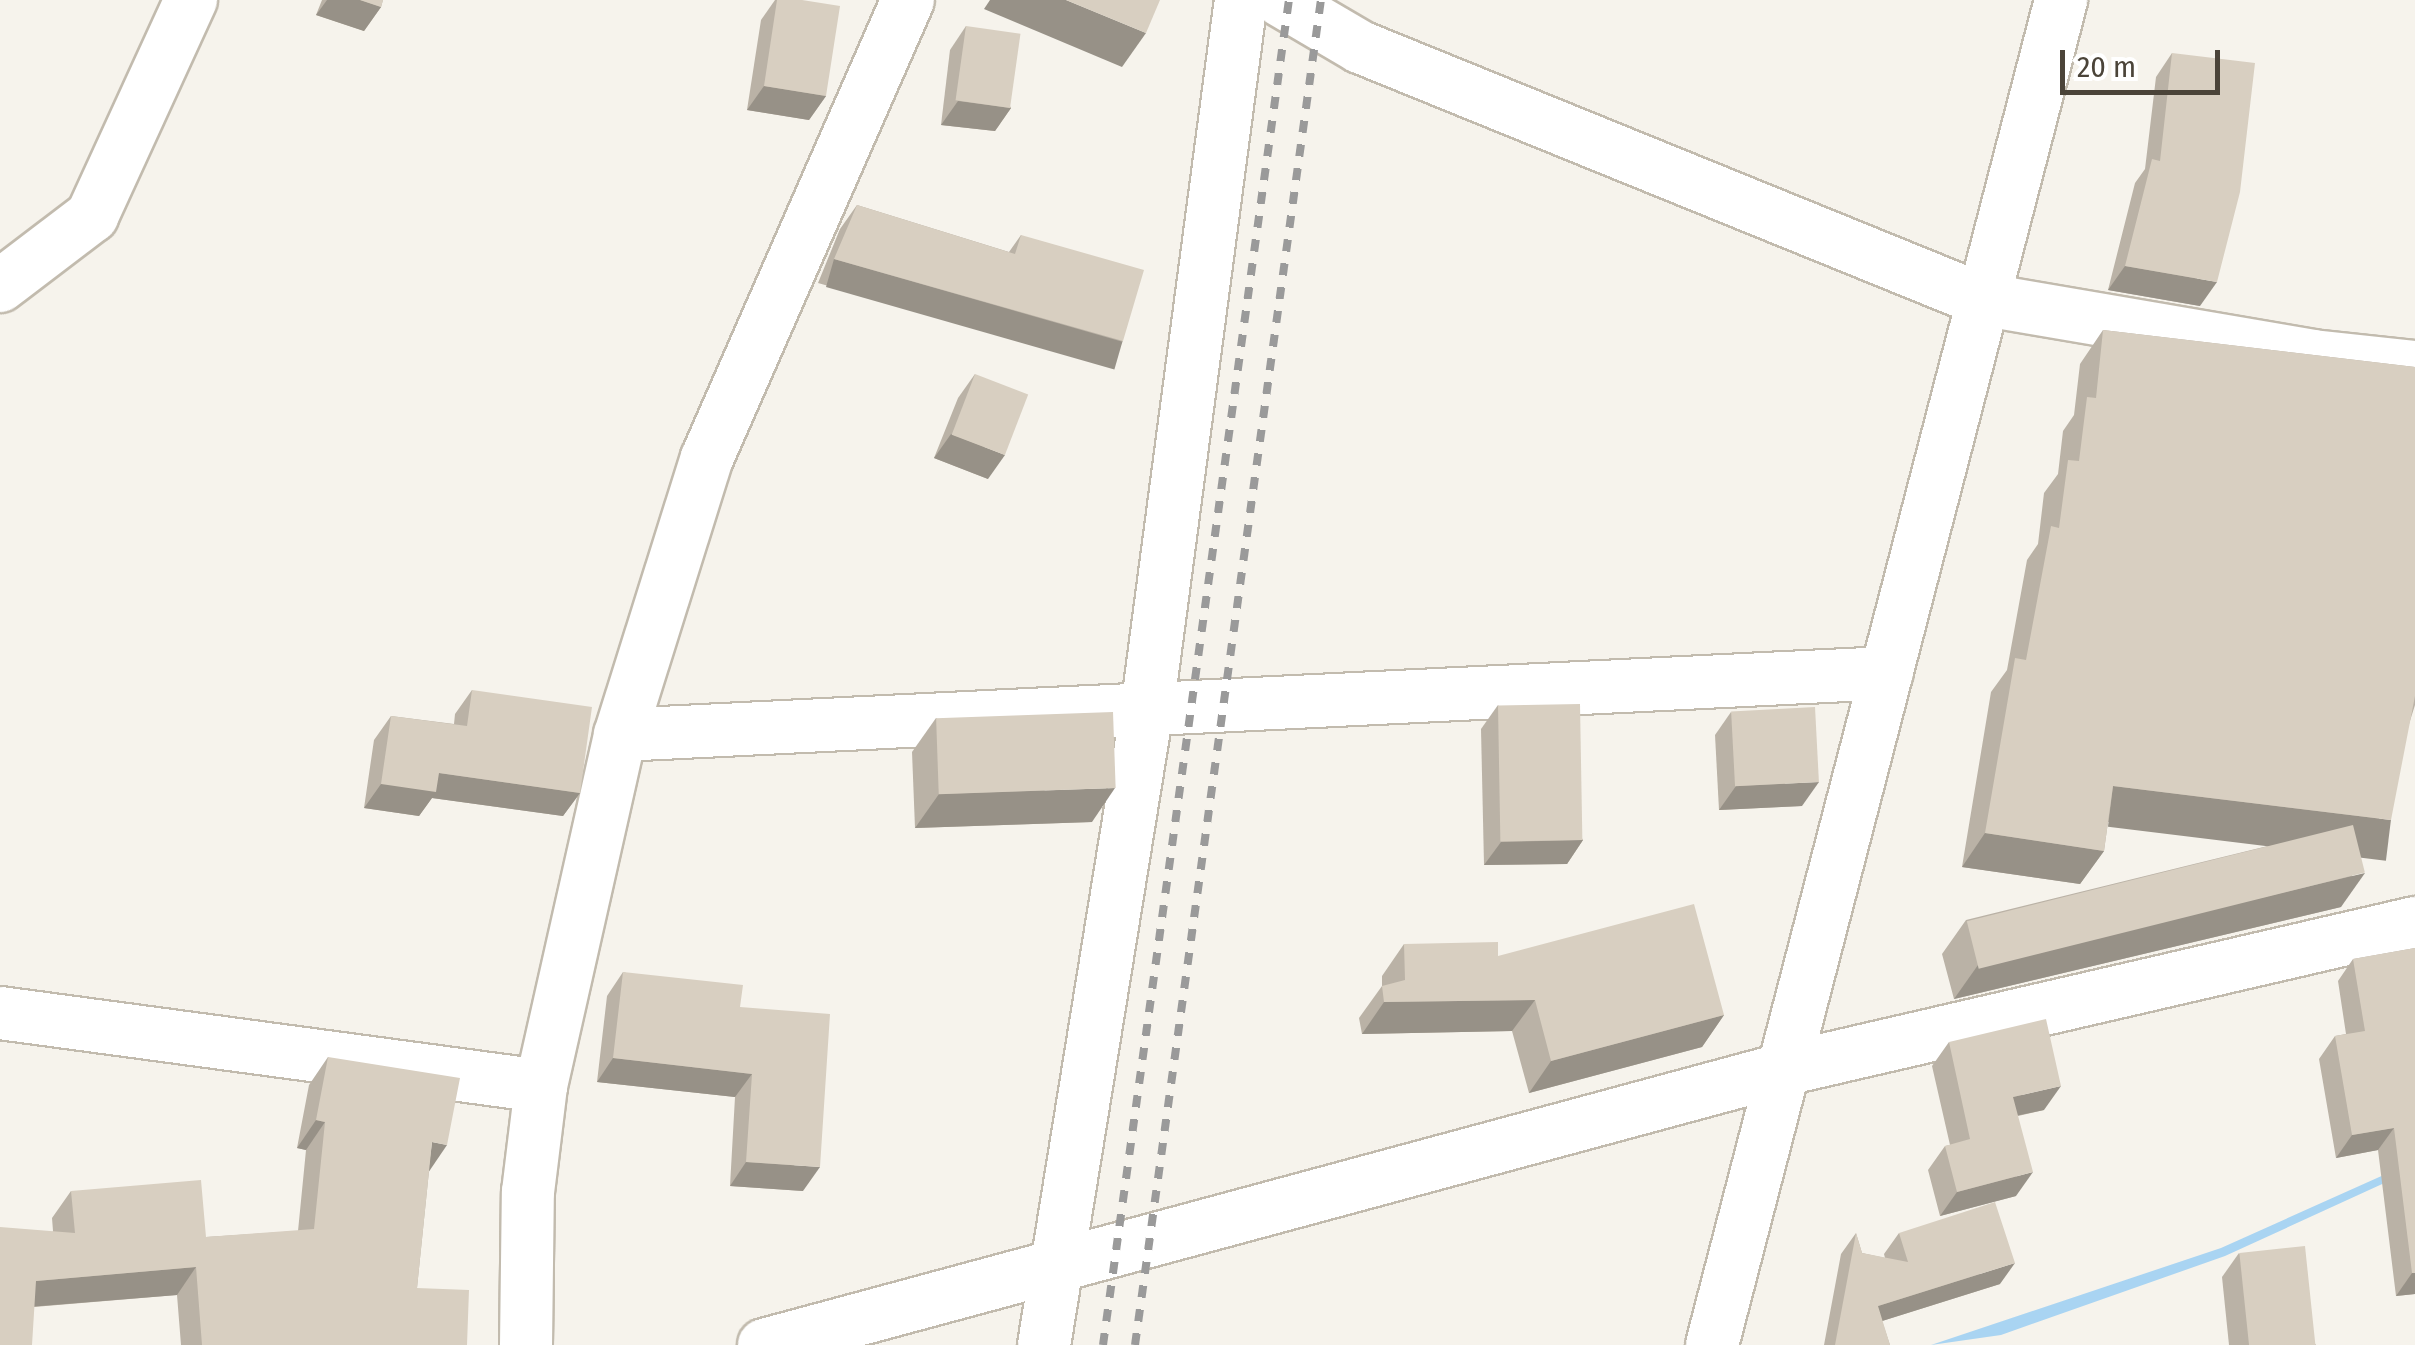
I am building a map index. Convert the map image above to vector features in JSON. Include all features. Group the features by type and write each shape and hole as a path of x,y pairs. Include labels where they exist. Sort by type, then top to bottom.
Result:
{"street":[{"path":"0,286 92,216 191,0"},
{"path":"526,1345 528,1192 541,1086 620,736 707,458 908,0"},
{"path":"1044,1345 1147,710 1241,0"},
{"path":"1280,0 1360,47 1980,299 2313,356 2415,366"},
{"path":"1712,1345 2060,0"},
{"path":"620,736 1886,673"},
{"path":"764,1345 1785,1070 2415,923"},
{"path":"0,1013 541,1086"}],"water":[{"path":"2415,1161 2415,1169 2225,1256 2001,1335 1931,1345 2221,1248"}],"building":[{"path":"360,0 383,0 381,7"},
{"path":"777,0 840,6 826,96 764,86"},
{"path":"1066,0 1160,0 1146,33"},
{"path":"966,26 1020,34 1010,108 956,100"},
{"path":"2172,53 2255,63 2240,192 2217,282 2125,266 2152,159 2160,161"},
{"path":"857,205 1015,254 1021,235 1144,270 1123,341 834,259"},
{"path":"2103,330 2415,367 2415,696 2391,820 2113,786 2104,851 1985,833 2015,658 2026,660 2051,526 2059,528 2068,460 2079,461 2087,397 2096,398"},
{"path":"975,374 1028,394 1005,455 952,435"},
{"path":"472,690 592,707 580,793 439,773 436,792 381,784 391,716 467,726"},
{"path":"1580,704 1582,840 1500,841 1498,705"},
{"path":"1815,707 1819,782 1735,786 1731,711"},
{"path":"1113,712 1116,788 939,794 936,718"},
{"path":"2353,825 2365,873 1979,969 1967,921"},
{"path":"1694,904 1724,1015 1551,1061 1535,1000 1384,1002 1382,986 1405,980 1404,944 1498,942 1498,956"},
{"path":"2415,948 2412,1273 2394,1128 2352,1135 2335,1036 2365,1031 2353,959"},
{"path":"623,972 743,985 740,1007 830,1014 820,1167 746,1162 752,1074 613,1058"},
{"path":"2046,1019 2061,1086 2013,1097 2033,1172 1957,1192 1945,1146 1970,1139 1949,1042"},
{"path":"328,1057 460,1078 447,1145 432,1142 417,1288 469,1290 467,1345 202,1345 196,1267 36,1281 32,1345 0,1345 0,1227 75,1233 71,1191 201,1180 206,1237 314,1229 325,1122 316,1120"},
{"path":"1995,1202 2015,1263 1878,1306 1890,1345 1835,1345 1856,1233 1862,1253 1908,1262 1899,1233"},
{"path":"2305,1246 2315,1345 2249,1345 2239,1253"}],"railway":[{"path":"1103,1345 1289,0"},
{"path":"1135,1345 1321,0"}]}
